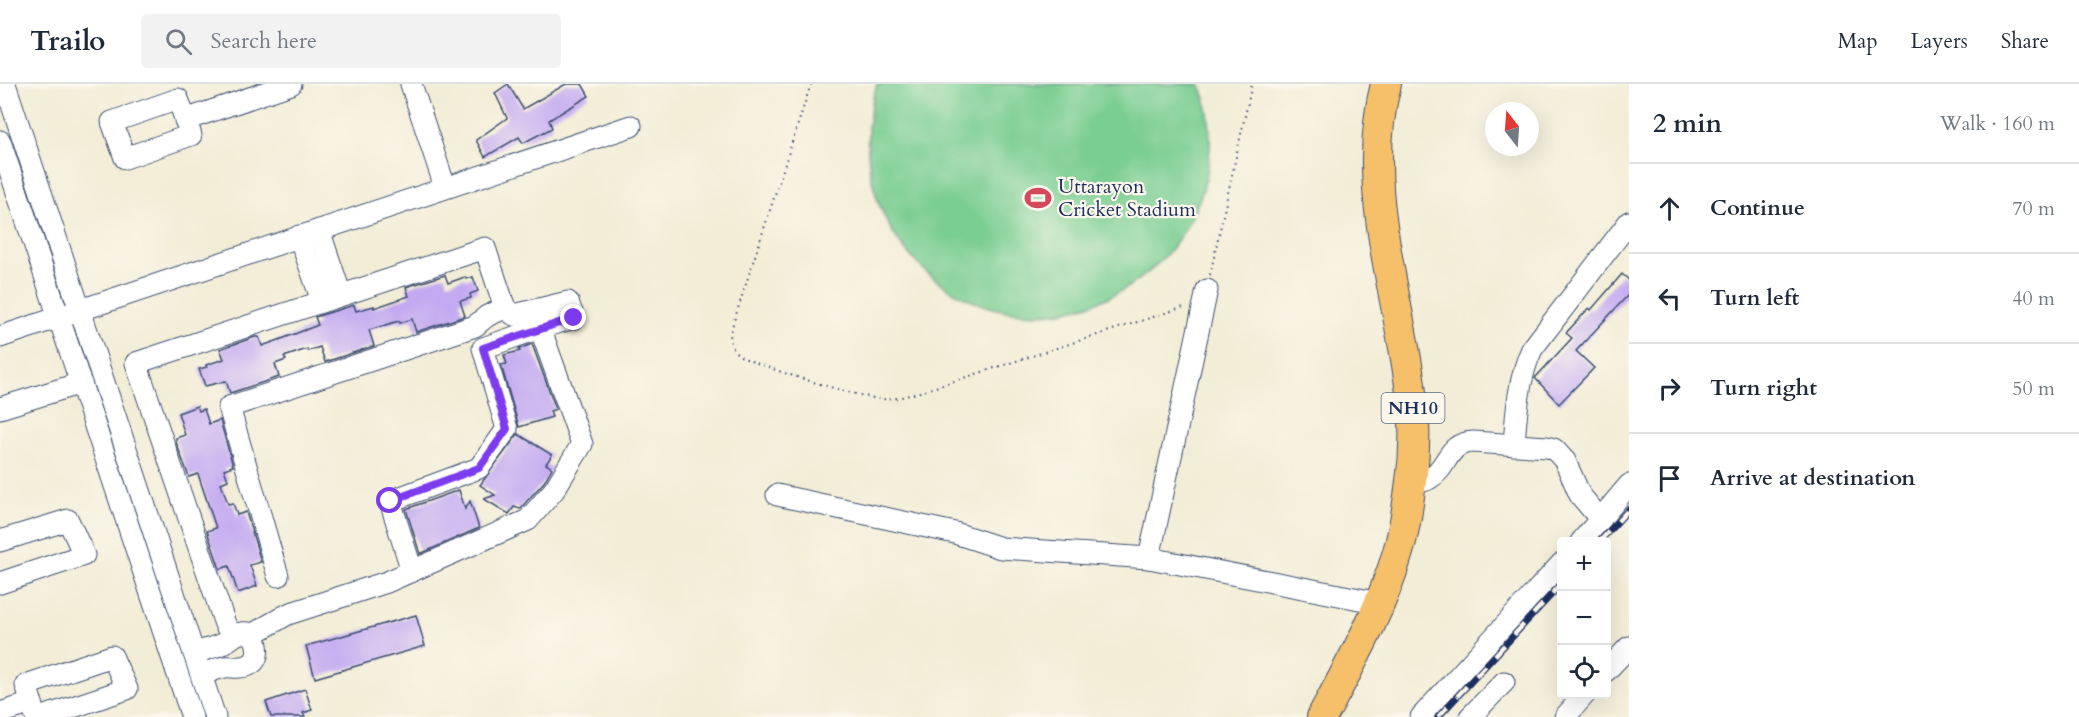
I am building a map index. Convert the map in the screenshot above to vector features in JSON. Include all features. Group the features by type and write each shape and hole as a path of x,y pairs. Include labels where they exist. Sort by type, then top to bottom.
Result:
{"highway":[{"name":"NH10","path":"1322,717 1366,636 1399,551 1409,506 1414,458 1414,423 1407,362 1382,225 1377,165 1380,108 1386,84"}],"street":[{"path":"5,84 215,717"},
{"path":"185,120 291,84"},
{"path":"411,84 445,187"},
{"path":"0,337 631,126"},
{"path":"0,141 192,717"},
{"path":"1514,445 1521,393 1532,349 1629,222"},
{"path":"319,230 332,298"},
{"path":"299,236 332,298"},
{"path":"201,675 225,667 243,668 252,663 257,656 259,646 225,624 136,363 485,248 505,308 514,315 568,302 574,318 483,348 507,429 479,468 390,501 412,571"},
{"path":"1149,558 1207,290"},
{"path":"278,576 229,407 475,326 487,316 505,308"},
{"path":"194,654 225,643 288,614 412,571 528,520 554,490 582,444 540,328"},
{"path":"0,408 81,383"},
{"path":"1411,483 1431,478 1456,447 1462,443 1547,447 1558,453 1568,465 1580,495 1601,520"},
{"path":"1586,537 1629,485"},
{"path":"777,495 955,533 1001,548 1149,558 1380,603"},
{"path":"0,541 68,520 84,555 0,583"},
{"path":"1421,717 1557,568"},
{"path":"1611,666 1629,647"},
{"path":"1470,717 1504,682"},
{"path":"1564,717 1580,699"},
{"path":"0,713 37,712"}],"path":[{"path":"812,84 730,337 736,353 746,359 862,396 880,399 891,399 928,389 1181,308 1202,297 1207,290 1251,84"}],"green space":[{"name":"Uttarayon Cricket Stadium","path":"877,84 1200,84 1210,130 1209,162 1202,193 1189,222 1163,258 1142,277 1117,293 1064,311 1013,312 966,298 926,272 895,235 874,190 868,139"}],"building":[{"path":"508,84 523,109 566,84 582,84 589,96 549,120 552,128 523,143 519,137 485,157 476,140 507,118 495,93"},
{"path":"1622,274 1629,280 1629,294 1576,351 1594,368 1559,404 1535,378 1572,338 1566,333 1589,308 1591,310"},
{"path":"445,275 448,283 465,277 466,279 473,277 478,291 470,294 471,298 460,301 465,316 416,332 412,319 369,330 374,346 325,362 320,347 308,351 307,349 284,357 286,360 275,364 279,377 230,393 226,381 205,386 199,369 224,359 220,349 255,337 259,337 262,346 318,325 315,317 354,305 356,311 374,306 374,308 409,296 406,287"},
{"path":"532,344 556,409 550,411 552,417 519,427 501,365 507,364 504,355 520,351 519,349"},
{"path":"197,406 199,411 204,409 209,424 220,420 233,466 224,469 228,480 221,483 228,504 233,503 237,515 246,512 261,562 250,565 257,586 238,593 229,566 220,569 207,531 216,528 198,474 189,477 176,442 176,438 185,435 178,413"},
{"path":"518,434 552,455 546,464 552,468 544,482 520,509 514,507 509,514 484,499 495,495 480,485"},
{"path":"459,490 465,509 470,501 479,528 420,554 406,509"},
{"path":"416,615 425,646 315,678 306,646"},
{"path":"305,689 312,710 303,713 305,717 271,717 266,702"}],"railway":[{"path":"1604,537 1629,509"},
{"path":"1438,717 1557,588"}],"place":[{"name":"Uttarayon Cricket Stadium","path":"1038,198"}],"route":[{"path":"390,501 479,468 507,429 483,348 574,318"}]}
